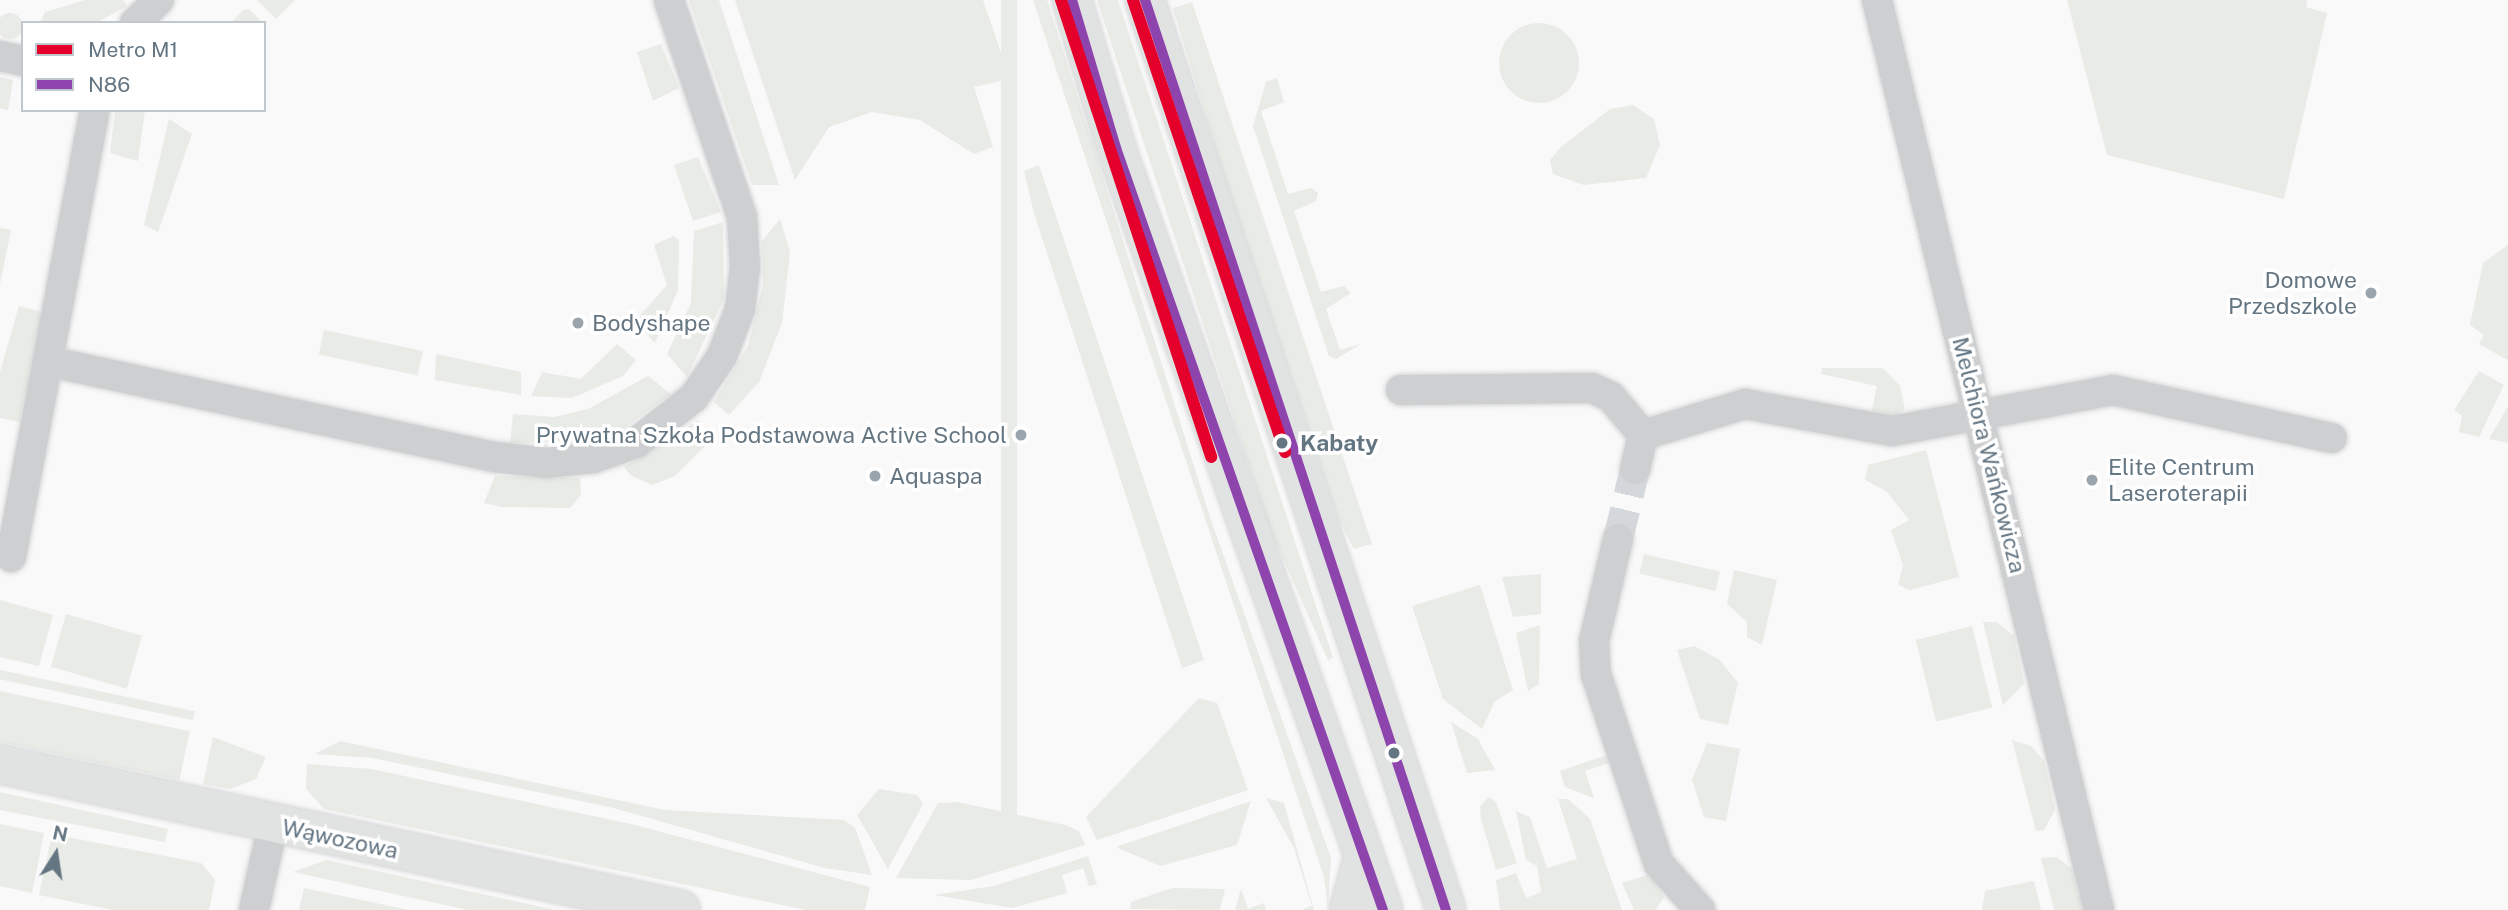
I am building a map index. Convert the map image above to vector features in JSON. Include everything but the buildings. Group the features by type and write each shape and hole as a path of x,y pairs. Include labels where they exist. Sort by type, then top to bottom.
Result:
{"street":[{"path":"137,21 159,0"},
{"path":"51,362 546,463 593,458 669,421 722,356 740,309 745,267 742,217 669,0"},
{"path":"1072,0 1116,148 1383,910"},
{"path":"1145,0 1446,910"},
{"name":"Melchiora Wańkowicza","path":"1877,0 2099,910"},
{"path":"0,56 21,61"},
{"path":"11,558 51,362 95,112"},
{"path":"1401,390 1592,388 1620,405 1643,435"},
{"path":"1643,435 1745,404 1874,430 1979,416 2113,390 2332,438"},
{"path":"1635,469 1643,435"},
{"path":"1618,539 1594,641 1597,674 1659,864 1700,910"},
{"name":"Wąwozowa","path":"0,764 272,825 681,910"},
{"path":"254,910 272,825"},
{"path":"1349,910 1364,855"}],"shaded area":[{"path":"85,0 123,0 127,6 100,21 41,21 45,12"},
{"path":"257,0 295,0 276,19"},
{"path":"689,0 719,0 779,185 752,185"},
{"path":"735,0 983,0 1010,79 974,87 993,147 974,154 920,120 872,112 829,127 795,180"},
{"path":"1001,0 1017,0 1017,829 1001,829"},
{"path":"1033,0 1047,0 1211,520 1331,858 1328,908 1324,877"},
{"path":"1097,0 1118,0 1333,658 1328,660 1271,532"},
{"path":"2067,0 2307,0 2306,7 2327,13 2284,199 2107,155"},
{"path":"1192,2 1372,544 1354,549 1338,519 1218,157 1173,8"},
{"path":"249,9 261,21 233,21 243,10"},
{"path":"10,13 20,16 20,36 10,39 0,36 0,16"},
{"path":"1539,23 1554,26 1567,35 1576,48 1579,63 1576,78 1567,91 1554,100 1539,103 1524,100 1511,91 1502,78 1499,63 1502,48 1511,35 1524,26"},
{"path":"661,44 679,88 653,101 637,52"},
{"path":"0,77 13,80 8,110 0,108"},
{"path":"1277,78 1284,102 1261,111 1288,194 1311,188 1318,193 1316,201 1294,211 1321,292 1344,286 1351,293 1326,309 1340,350 1361,344 1336,359 1329,356 1253,126 1266,82"},
{"path":"1633,105 1654,119 1660,145 1646,178 1584,185 1553,174 1550,160 1560,148 1610,109"},
{"path":"115,112 145,112 138,161 110,153"},
{"path":"169,119 192,134 158,232 144,225"},
{"path":"698,157 721,212 693,221 674,165"},
{"path":"1039,165 1204,660 1182,668 1034,213 1024,171"},
{"path":"780,219 790,252 782,323 759,382 729,415 714,402 748,346 763,285 762,241"},
{"path":"723,222 724,299 687,377 667,354 691,303 694,231"},
{"path":"0,228 11,230 0,284"},
{"path":"673,236 679,240 678,290 655,343 635,321 667,285 654,245"},
{"path":"2508,245 2508,360 2479,344 2484,335 2470,325 2483,263"},
{"path":"19,306 42,312 20,422 0,418 0,372"},
{"path":"324,330 423,351 418,375 319,354"},
{"path":"617,344 636,360 623,376 572,398 531,396 542,372 581,379"},
{"path":"436,354 521,372 521,395 435,380"},
{"path":"1822,368 1883,368 1900,386 1905,409 1893,418 1871,414 1877,386 1821,374"},
{"path":"2479,371 2504,385 2479,437 2459,432 2462,416 2454,410"},
{"path":"648,376 671,394 624,428 585,441 510,443 513,414 554,417 588,409"},
{"path":"2508,406 2508,443 2489,439"},
{"path":"698,420 713,438 675,476 652,485 630,475 624,467"},
{"path":"1926,450 1959,577 1910,590 1898,585 1903,565 1891,530 1909,520 1886,491 1865,480 1868,465"},
{"path":"495,476 580,478 581,495 570,508 502,507 484,503"},
{"path":"1644,554 1720,572 1716,591 1640,573"},
{"path":"1734,570 1777,580 1762,645 1747,637 1747,622 1727,604"},
{"path":"1541,574 1541,614 1513,617 1502,577"},
{"path":"1480,585 1513,690 1495,701 1482,729 1443,699 1412,606"},
{"path":"0,600 53,615 39,666 0,657"},
{"path":"66,614 142,636 127,689 51,667"},
{"path":"1983,622 1997,622 2014,636 2024,684 2003,705"},
{"path":"1540,625 1539,684 1528,691 1516,633"},
{"path":"1972,626 1992,708 1936,722 1916,640"},
{"path":"1694,646 1720,660 1738,683 1728,725 1700,719 1677,650"},
{"path":"0,670 195,711 193,720 0,679"},
{"path":"0,691 190,731 179,780 0,742"},
{"path":"1199,698 1217,703 1248,790 1097,840 1086,817"},
{"path":"1451,722 1478,739 1495,770 1467,773"},
{"path":"213,737 266,757 256,779 230,789 203,784"},
{"path":"2012,740 2031,746 2044,761 2055,810 2044,830 2036,831"},
{"path":"340,741 665,810 844,820 855,828 872,875 825,868 610,807 372,758 315,754"},
{"path":"1707,743 1740,749 1726,821 1704,817 1692,780"},
{"path":"1610,754 1612,762 1585,771 1594,798 1565,787 1560,771"},
{"path":"307,764 371,769 631,824 870,887 865,910 806,910 324,809 306,789"},
{"path":"879,789 917,795 923,804 888,869 857,815"},
{"path":"0,792 168,829 165,842 0,810"},
{"path":"1489,797 1496,802 1517,863 1496,870 1481,819 1480,806"},
{"path":"1266,798 1284,803 1314,910 1301,910 1312,906 1294,848"},
{"path":"1558,799 1568,799 1590,819 1622,910 1500,910 1496,880 1516,873 1526,898 1541,892 1537,866 1526,860 1516,811 1530,817 1547,868 1577,859"},
{"path":"1251,801 1237,845 1160,866 1116,847"},
{"path":"957,802 1065,825 1079,831 1085,845 971,880 896,878 938,803"},
{"path":"0,824 44,833 32,893 0,886"},
{"path":"52,834 201,863 215,880 209,910 113,910 39,895"},
{"path":"1088,856 1097,884 1089,886 1083,868 1062,875 1067,893 1012,908 934,895 994,886"},
{"path":"2057,857 2073,870 2083,910 2054,910 2041,858"},
{"path":"326,860 556,910 468,910 293,872"},
{"path":"1650,874 1664,897 1656,910 1634,910 1622,883"},
{"path":"2034,881 2041,910 1982,910 1985,891"},
{"path":"304,888 409,910 299,910"},
{"path":"1172,888 1225,889 1220,910 1130,909 1131,902"},
{"path":"1241,889 1248,909 1264,903 1266,910 1235,910"}],"tunnel":[{"path":"1618,539 1635,469"}],"metro line":[{"name":"M1","path":"1061,0 1211,457"},
{"name":"M1","path":"1133,0 1285,452"}],"transit line":[{"name":"N86","path":"1072,0 1116,148 1383,910"},
{"name":"N86","path":"1145,0 1446,910"}],"place":[{"name":"Domowe Przedszkole","path":"2371,293"},
{"name":"Bodyshape","path":"578,323"},
{"name":"Prywatna Szkoła Podstawowa Active School","path":"1021,435"},
{"name":"Kabaty","path":"1282,443"},
{"name":"Aquaspa","path":"875,476"},
{"name":"Elite Centrum Laseroterapii","path":"2092,480"}]}
